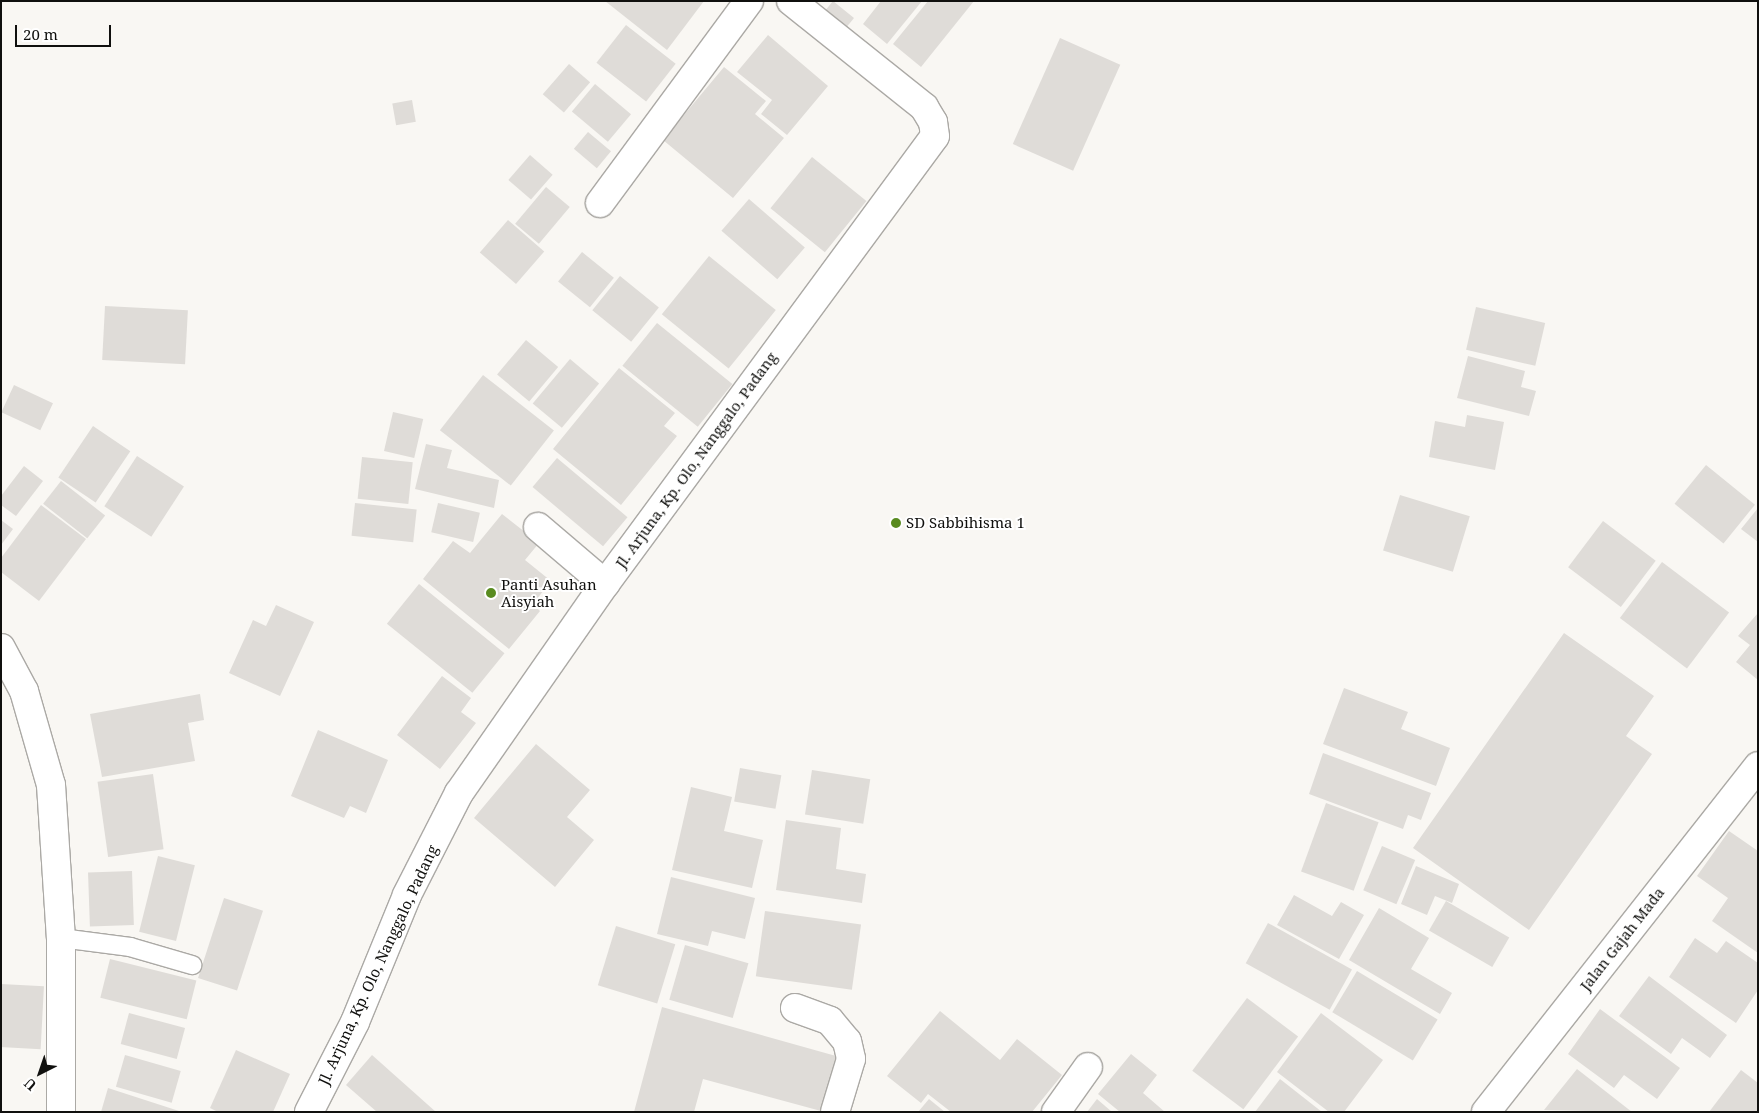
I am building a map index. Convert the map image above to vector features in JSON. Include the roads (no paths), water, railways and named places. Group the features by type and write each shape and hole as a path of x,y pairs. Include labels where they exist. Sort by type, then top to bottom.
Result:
{"street":[{"path":"600,203 749,1"},
{"name":"Jl. Arjuna, Kp. Olo, Nanggalo, Padang","path":"309,1112 355,1022 407,895 459,793 605,584 935,136 933,122 924,107 790,1"},
{"path":"538,527 605,584"},
{"path":"1,648 24,691 51,785 61,938 61,1112"},
{"name":"Jalan Gajah Mada","path":"1486,1112 1758,766"},
{"path":"795,1008 830,1021 847,1041 851,1059 835,1112"},
{"path":"1056,1112 1088,1067"}],"lane":[{"path":"61,938 130,947 192,965"}],"place":[{"name":"SD Sabbihisma 1","path":"896,523"},
{"name":"Panti Asuhan Aisyiah","path":"491,593"}]}
